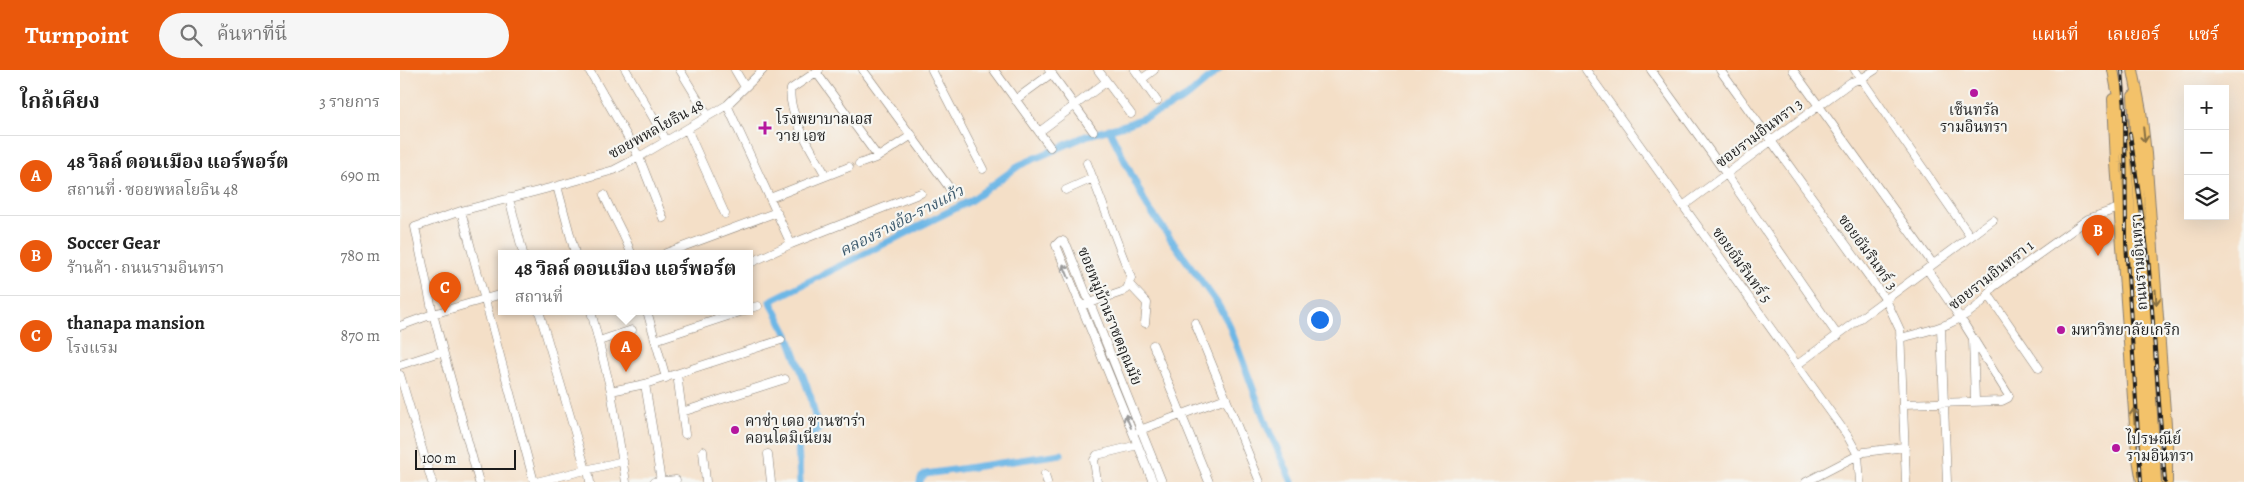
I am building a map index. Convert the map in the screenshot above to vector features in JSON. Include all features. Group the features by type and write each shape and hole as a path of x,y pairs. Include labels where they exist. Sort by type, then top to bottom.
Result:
{"main road":[{"name":"ถนนรามอินทรา","path":"2113,70 2119,208 2137,453 2142,482"},
{"name":"ถนนรามอินทรา","path":"2113,70 2123,123 2146,397 2156,482"},
{"name":"ถนนรามอินทรา","path":"2133,70 2148,482"},
{"name":"ถนนรามอินทรา","path":"2133,70 2141,111 2146,154 2167,439 2167,482"}],"street":[{"path":"589,70 639,157 663,218"},
{"path":"626,70 666,140"},
{"path":"680,70 708,116"},
{"path":"734,70 745,87"},
{"name":"ซอยพหลโยธิน 48","path":"433,314 415,227 460,211 614,170 727,105 763,70"},
{"path":"863,70 954,194"},
{"path":"932,70 983,169"},
{"path":"994,70 1050,147"},
{"path":"1002,81 1004,70"},
{"path":"1098,70 1131,114"},
{"path":"1135,70 1157,101"},
{"path":"1142,79 1154,70"},
{"name":"ซอยอัมรินทร์ 5","path":"1586,70 1847,435 1858,455 1860,482"},
{"path":"1651,70 1727,175 1838,336"},
{"name":"ซอยอัมรินทร์ 3","path":"1720,70 1886,300 1898,323 1906,447 1906,482"},
{"path":"1793,70 1930,266 2009,396 2002,401 1903,404"},
{"name":"ซอยรามอินทรา 3","path":"1683,206 1851,82 1859,73 1875,70"},
{"path":"826,176 793,111 789,98 791,89 817,71 878,157"},
{"path":"1015,100 1050,72 1093,131"},
{"path":"1859,73 1970,236"},
{"path":"1039,132 1106,82"},
{"path":"727,105 792,244"},
{"path":"687,129 724,214"},
{"path":"859,164 878,157 912,135"},
{"path":"1080,306 1122,292 1130,285 1131,278 1087,163"},
{"path":"770,198 849,167"},
{"path":"1066,190 1093,178"},
{"path":"557,186 574,250"},
{"path":"753,262 792,244 922,193"},
{"path":"604,195 616,222 626,238 630,250"},
{"path":"508,198 522,250"},
{"name":"ซอยรามอินทรา 1","path":"1900,338 1941,328 1961,318 1983,301 1993,287 2088,219 2119,208"},
{"path":"460,211 535,482 623,461"},
{"path":"674,250 777,212"},
{"path":"1797,365 1993,220"},
{"name":"ซอยหมู่บ้านราชตฤณมัย","path":"1153,482 1056,245 1060,241 1063,241 1067,246 1162,482"},
{"path":"1130,285 1147,303 1145,323"},
{"path":"1988,294 2039,368"},
{"path":"400,326 433,314 498,295"},
{"path":"753,307 758,306"},
{"path":"433,314 479,482"},
{"path":"540,315 590,482"},
{"path":"591,315 611,391 626,482"},
{"path":"648,315 666,378"},
{"path":"655,340 731,315"},
{"path":"1195,323 1260,482"},
{"path":"1941,328 1947,482"},
{"path":"599,341 632,330"},
{"path":"1973,337 1975,401"},
{"path":"611,391 646,384 781,340"},
{"path":"1153,344 1209,482"},
{"path":"400,365 443,351"},
{"path":"1105,368 1115,365"},
{"path":"677,374 685,434"},
{"path":"400,375 432,482"},
{"path":"682,412 785,379"},
{"path":"646,384 658,482 676,480"},
{"path":"1140,430 1226,398"},
{"path":"1097,482 1094,460 1097,455 1138,445"},
{"path":"1806,482 1858,455 1870,451 1906,447"},
{"path":"703,451 706,482"},
{"path":"768,454 771,482"}],"waterway":[{"name":"คลองรางอ้อ-รางแก้ว","path":"800,482 798,445 818,430 811,398 788,335 770,301 970,201 1020,165 1086,136 1128,124 1165,109 1188,96 1219,70"},
{"path":"1109,129 1147,206 1217,303 1228,322 1267,426 1292,482"},
{"path":"920,482 921,478 926,474 1061,454"}],"railway":[{"path":"2122,70 2125,109 2126,242 2141,482"},
{"path":"2130,134 2148,256 2165,482"}],"place":[{"name":"เซ็นทรัล รามอินทรา","path":"1974,93"},
{"name":"โรงพยาบาลเอส วาย เอช","path":"765,128"},
{"name":"Soccer Gear","path":"2098,256"},
{"name":"thanapa mansion","path":"445,313"},
{"name":"มหาวิทยาลัยเกริก","path":"2061,330"},
{"name":"48 วิลล์ ดอนเมือง แอร์พอร์ต","path":"626,372"},
{"name":"คาซ่า เดอ ซานซาร่า คอนโดมิเนี่ยม","path":"735,430"},
{"name":"ไปรษณีย์ รามอินทรา","path":"2116,448"}]}
